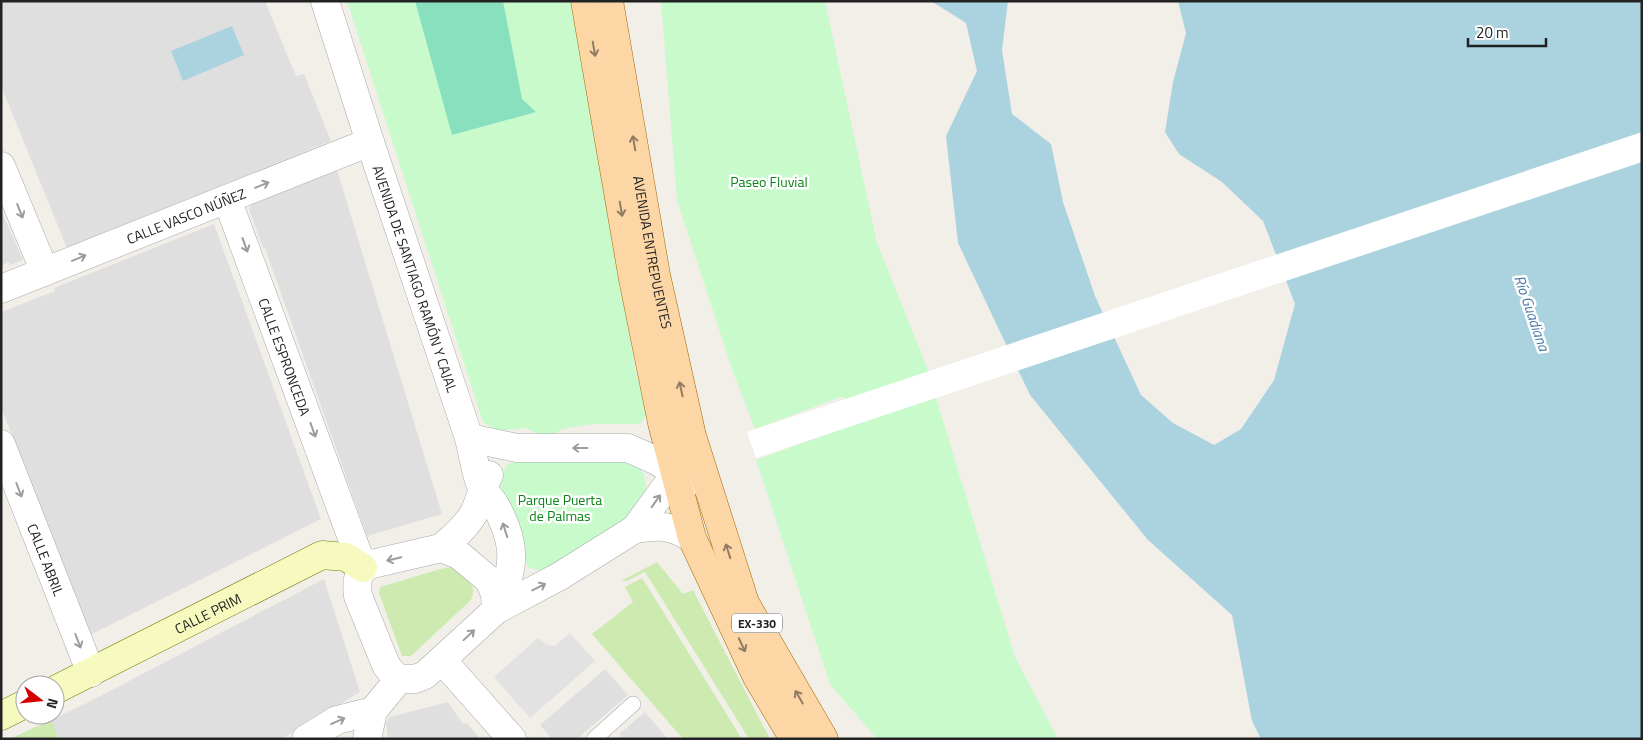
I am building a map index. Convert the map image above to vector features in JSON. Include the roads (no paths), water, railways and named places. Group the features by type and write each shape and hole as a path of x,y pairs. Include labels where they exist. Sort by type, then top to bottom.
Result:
{"main road":[{"name":"AVENIDA ENTREPUENTES","path":"585,1 633,280 675,472"},
{"name":"AVENIDA ENTREPUENTES","path":"609,1 656,275 692,436 712,499"},
{"name":"EX-330","path":"675,472 692,538 757,677 794,739"},
{"name":"EX-330","path":"712,499 745,603 824,739"}],"street":[{"name":"AVENIDA DE SANTIAGO RAMÓN Y CAJAL","path":"325,1 468,438 482,488 494,504 504,525 512,552 512,568 508,585 496,610"},
{"name":"CALLE VASCO NÚÑEZ","path":"1,289 370,142"},
{"path":"1,166 45,272"},
{"name":"CALLE ESPRONCEDA","path":"228,199 363,568"},
{"path":"628,448 646,436 654,424 660,408"},
{"path":"517,448 500,461 482,488 474,512 459,532 442,548 363,568 358,576 356,585 358,596 386,665 400,679 415,679 425,675 496,610 560,576 635,529 675,472 692,436"},
{"path":"468,438 517,448 628,448 657,461 694,484 712,499"},
{"name":"CALLE ABRIL","path":"1,444 91,674"},
{"name":"CALLE ESPRONCEDA","path":"322,555 334,549 341,540 344,527 342,513"},
{"path":"635,529 657,526 674,528 692,538"},
{"path":"442,548 459,555 489,580 495,594 496,610"},
{"path":"322,555 346,557 363,568"},
{"name":"CALLE PRIM","path":"65,686 322,555"},
{"path":"442,660 512,739"},
{"path":"367,739 373,711 400,679"},
{"path":"1,716 15,709"},
{"path":"306,739 337,720 373,711"},
{"path":"373,711 376,739"}],"lane":[{"path":"600,737 633,704"}],"water":[{"name":"Río Guadiana","path":"931,1 1008,1 1002,50 1012,114 1051,144 1063,202 1095,296 1141,395 1173,423 1214,445 1241,429 1274,380 1295,304 1263,221 1222,182 1179,154 1165,132 1173,82 1186,33 1178,1 1642,1 1642,739 1261,739 1252,721 1232,615 1148,540 1030,395 958,243 946,136 977,71 966,23"},
{"path":"232,26 244,55 183,81 171,51"}],"park label":[{"name":"Paseo Fluvial","path":"769,181"},
{"name":"Parque Puerta de Palmas","path":"560,508"}]}
